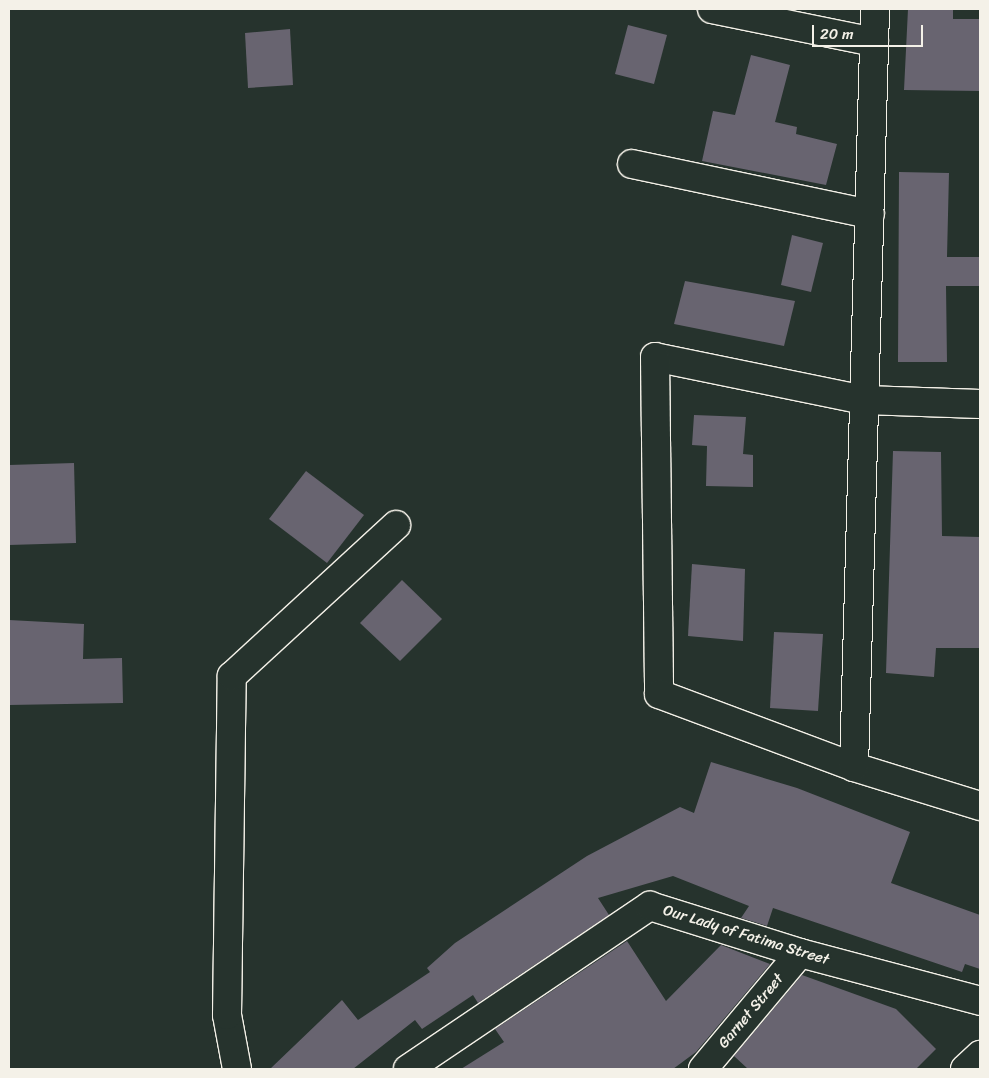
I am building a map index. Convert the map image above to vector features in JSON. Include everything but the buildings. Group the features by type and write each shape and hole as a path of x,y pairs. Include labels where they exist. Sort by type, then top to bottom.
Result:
{"street":[{"path":"712,9 874,42"},
{"path":"854,766 875,9"},
{"path":"632,164 870,214"},
{"path":"980,404 864,400 655,357 659,694 854,766 980,806"},
{"path":"237,1069 227,1015 232,676 396,525"},
{"name":"Our Lady of Fatima Street","path":"421,1066 650,906 800,953 980,1001"},
{"name":"Garnet Street","path":"703,1069 800,953"},
{"path":"965,1069 980,1056"}]}
